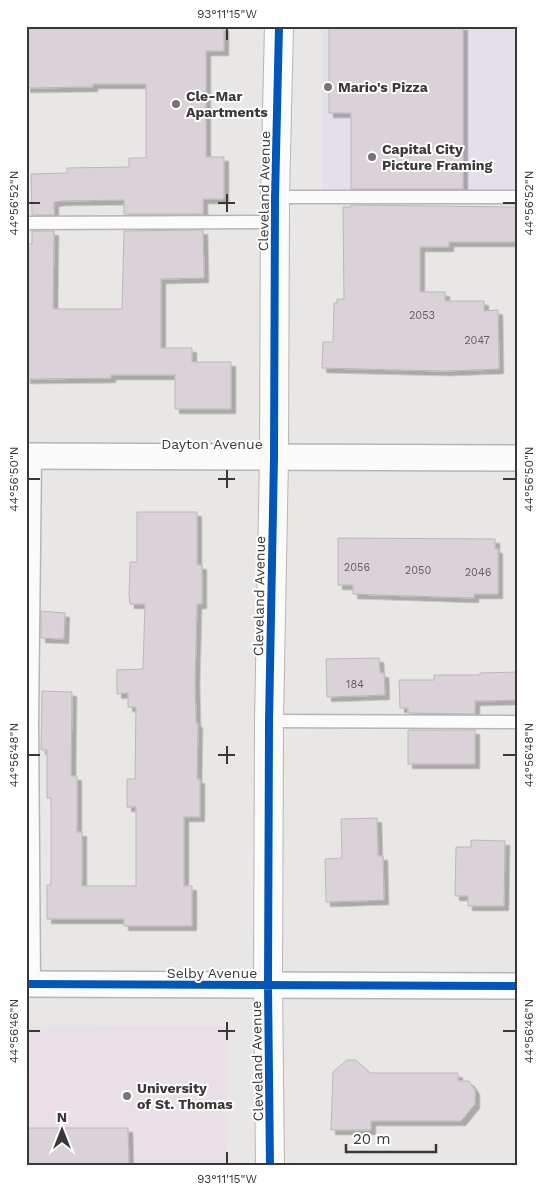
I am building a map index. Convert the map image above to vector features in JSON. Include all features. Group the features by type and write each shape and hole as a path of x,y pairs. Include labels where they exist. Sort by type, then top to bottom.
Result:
{"street":[{"name":"Cleveland Avenue","path":"270,1166 268,986 269,721 279,26"},
{"name":"Dayton Avenue","path":"31,456 517,458"},
{"name":"Selby Avenue","path":"30,984 517,986"}],"lane":[{"path":"26,223 517,197"},
{"path":"30,984 31,456"},
{"path":"269,721 517,722"}],"shaded area":[{"path":"322,26 517,26 517,191 322,190"},
{"name":"University of St. Thomas","path":"228,1026 227,1166 26,1166 26,1027"}],"building":[{"path":"26,26 224,26 224,51 206,51 206,157 224,157 224,199 203,199 203,214 124,214 124,200 60,201 54,202 54,215 32,215 31,174 67,173 67,168 129,167 129,158 146,158 146,84 93,84 93,87 26,88"},
{"path":"329,26 463,26 463,189 351,189 351,113 329,113"},
{"path":"351,205 516,207 516,242 449,242 449,247 420,247 420,292 445,292 445,301 484,301 484,311 498,310 499,369 445,371 322,368 323,342 333,342 334,303 337,303 337,299 344,299 343,207 351,207"},
{"path":"203,230 204,278 161,279 161,348 192,348 192,362 231,362 231,409 175,409 175,375 111,375 111,378 26,379 26,244 32,244 32,231 54,231 53,309 122,309 124,231"},
{"path":"137,512 197,512 197,565 202,565 202,604 197,604 195,681 196,723 198,723 197,779 200,779 200,817 184,817 184,886 192,886 192,926 124,926 124,919 47,919 47,885 51,885 51,798 47,798 47,750 41,750 42,691 72,692 71,776 77,776 77,832 82,832 82,886 136,886 136,807 127,807 127,779 135,779 136,707 128,707 128,693 117,694 117,670 143,669 145,604 130,604 129,595 130,562 137,562"},
{"path":"338,538 495,539 495,549 498,549 498,594 474,594 474,598 353,594 353,585 338,585"},
{"path":"41,611 65,613 64,639 41,638"},
{"path":"379,658 380,673 384,673 385,695 327,697 326,659"},
{"path":"517,672 517,700 475,701 475,714 408,713 408,708 400,708 399,680 434,680 434,675 480,675 480,673"},
{"path":"408,730 475,730 475,764 408,764"},
{"path":"377,818 378,856 383,856 384,900 326,902 325,859 342,858 341,819"},
{"path":"471,840 505,841 504,906 468,906 468,896 455,896 456,847 471,847"},
{"path":"347,1060 356,1060 370,1073 458,1073 458,1081 469,1081 475,1090 475,1104 461,1121 371,1121 371,1130 331,1130 333,1072"},
{"path":"26,1128 128,1128 129,1166 26,1166"}],"cycle path":[{"path":"270,1166 268,986 269,721 274,457 275,197 279,26"},
{"path":"26,984 517,986"}],"place":[{"name":"Mario's Pizza","path":"328,87"},
{"name":"Cle-Mar Apartments","path":"176,104"},
{"name":"Capital City Picture Framing","path":"372,157"},
{"name":"University of St. Thomas","path":"127,1096"}]}
